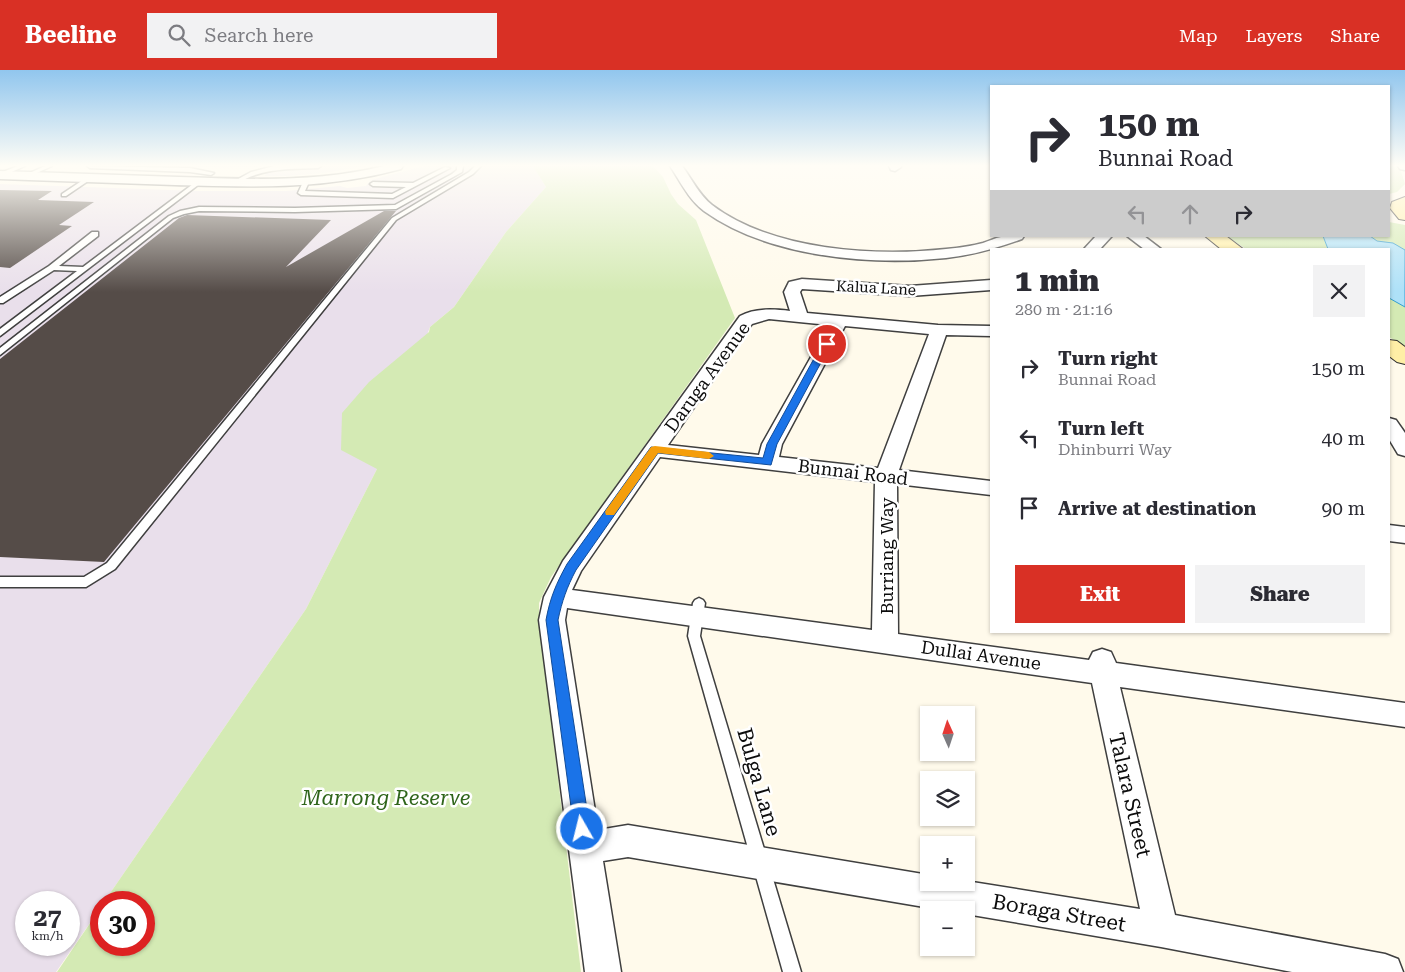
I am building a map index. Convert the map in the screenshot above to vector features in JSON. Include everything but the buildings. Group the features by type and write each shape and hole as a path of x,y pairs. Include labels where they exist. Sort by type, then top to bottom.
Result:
{"street":[{"path":"709,208 742,227 772,239 828,251 892,256 986,252"},
{"path":"994,248 1015,237"},
{"path":"1091,248 1104,237"},
{"path":"1136,237 1152,248"},
{"path":"1216,237 1232,248"},
{"name":"Kalua Lane","path":"799,317 792,292 795,285 910,291 990,285"},
{"name":"Daruga Avenue","path":"604,972 552,620 559,591 571,567 746,320 751,317 769,314 938,330 990,331"},
{"path":"767,462 772,444 839,320"},
{"name":"Burriang Way","path":"885,635 886,476 938,330"},
{"path":"1390,347 1405,356"},
{"path":"1390,417 1405,418"},
{"path":"1390,426 1405,449"},
{"name":"Bunnai Road","path":"655,450 990,488"},
{"path":"1390,533 1405,535"},
{"name":"Dullai Avenue","path":"559,591 1102,666 1405,715"},
{"name":"Dullai Avenue","path":"1102,666 1405,700"},
{"name":"Talara Street","path":"1102,666 1161,930"},
{"name":"Boraga Street","path":"585,848 628,841 1161,930 1385,972"}],"lane":[{"path":"0,332 165,208"},
{"path":"0,352 171,217 182,212 199,209 391,208"},
{"path":"0,582 86,582 111,566 394,219 412,208"},
{"path":"0,301 52,268 95,234"},
{"path":"52,268 84,269"},
{"name":"Bulga Lane","path":"697,610 694,636 792,972"}],"shaded area":[{"path":"0,208 527,208 506,232 454,307 430,327 377,469 306,609 112,891 90,891 90,923 80,937 80,891 15,891 15,956 67,956 56,972 0,972"}],"green space":[{"name":"Marrong Reserve","path":"527,208 683,208 696,220 735,318 551,577 539,603 539,618 581,972 57,972 68,956 80,956 80,938 90,923 90,956 155,956 155,891 112,891 306,609 377,469 341,450 342,413 369,382 429,332 430,327 454,307 506,232"},
{"path":"1390,222 1405,225 1405,347 1390,338 1390,248 1244,248 1228,237 1390,237"}],"water":[{"path":"1323,237 1371,237 1377,241 1393,243 1405,250 1405,307 1390,299 1390,248 1328,248"}],"slow traffic":[{"path":"610,512 655,450 709,456"}],"route":[{"path":"582,829 552,620 556,597 562,584 571,567 655,450 767,462 772,444 827,344"}]}
